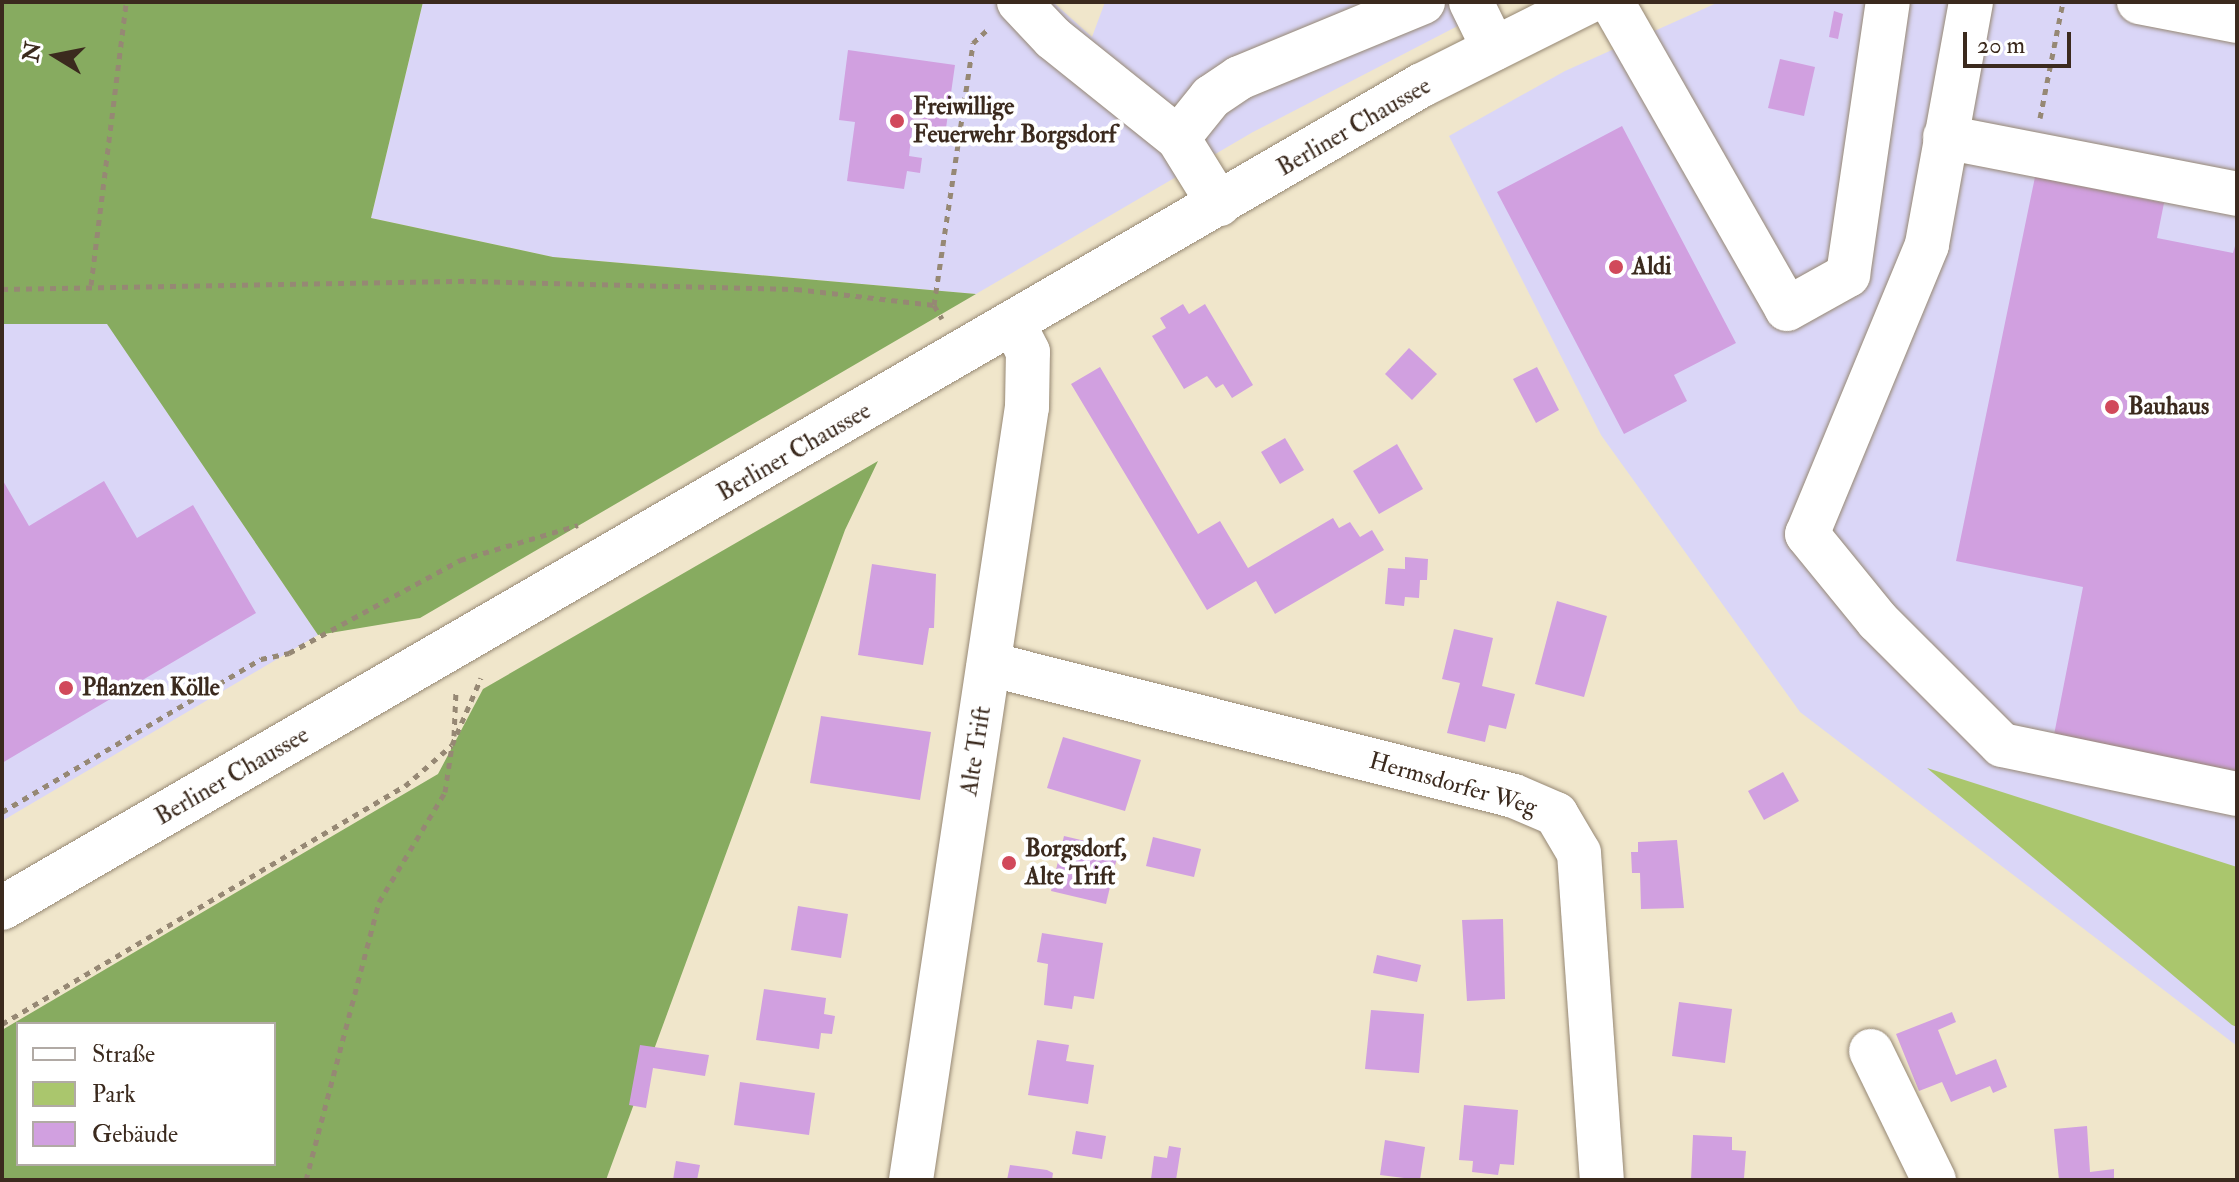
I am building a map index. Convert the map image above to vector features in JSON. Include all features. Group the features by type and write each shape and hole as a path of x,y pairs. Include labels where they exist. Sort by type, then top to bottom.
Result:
{"street":[{"path":"1178,138 1211,97 1239,78 1423,2"},
{"path":"1471,2 1494,49"},
{"name":"Berliner Chaussee","path":"2,908 465,661 1014,324 1494,49 1588,2"},
{"path":"1612,2 1787,309 1848,275 1888,2"},
{"path":"1971,2 1927,245 1807,534 1878,621 2002,745 2237,794"},
{"path":"2139,2 2237,21"},
{"path":"1008,12 1053,38 1178,138 1219,204"},
{"path":"1945,137 2237,194"},
{"name":"Alte Trift","path":"911,1180 1030,370 1028,352 1014,324"},
{"name":"Hermsdorfer Weg","path":"989,664 1514,796 1556,814 1579,853 1602,1180"},
{"path":"1871,1051 1934,1180"}],"path":[{"path":"91,285 126,2"},
{"path":"2033,154 2063,2"},
{"path":"946,326 934,305 973,43 1008,12"},
{"path":"2,289 91,285 470,281 796,289 934,305"},
{"path":"2,812 261,659 289,653 460,560 584,522"},
{"path":"2,1024 405,786 452,745 465,661"},
{"path":"306,1180 379,902 445,792 465,661"}],"shaded area":[{"path":"423,2 1053,2 1092,37 1105,2 1504,2 1253,132 976,294 553,257 371,218"},
{"path":"1719,2 2237,2 2237,1046 1800,712 1601,435 1449,136 1565,71"},
{"path":"107,323 318,635 2,821 2,324"}],"green space":[{"path":"2,2 423,2 371,218 553,257 976,294 420,618 318,635 107,324 2,324"},
{"path":"878,461 845,530 606,1180 2,1180 2,1030 438,774 483,689"},
{"path":"1927,768 2237,867 2237,1027 2232,1025"}],"building":[{"path":"1834,11 1843,14 1838,39 1829,37"},
{"name":"Freiwillige Feuerwehr Borgsdorf","path":"848,50 955,65 945,135 912,130 909,156 922,158 920,173 907,171 904,189 847,181 855,122 839,120"},
{"path":"1780,59 1815,67 1804,116 1768,108"},
{"name":"Aldi","path":"1622,126 1736,343 1674,375 1687,401 1624,434 1497,192"},
{"name":"Bauhaus","path":"2035,177 2164,203 2157,238 2233,253 2237,239 2237,777 2053,740 2083,587 1956,561"},
{"path":"1183,304 1189,314 1205,304 1253,385 1232,398 1223,384 1216,388 1207,376 1184,389 1152,336 1166,328 1160,318"},
{"path":"1409,348 1437,374 1412,400 1385,374"},
{"path":"1100,367 1198,534 1220,521 1248,568 1333,518 1339,528 1350,522 1360,537 1372,530 1384,550 1275,614 1256,581 1207,610 1071,384"},
{"path":"1537,367 1559,410 1536,423 1513,379"},
{"path":"1285,438 1304,470 1280,484 1261,452"},
{"path":"1397,444 1423,489 1379,514 1353,471"},
{"name":"Pflanzen Kölle","path":"2,479 29,526 104,481 137,538 193,505 256,613 2,763"},
{"path":"1405,557 1428,559 1427,580 1420,580 1419,598 1405,597 1404,606 1385,604 1388,568 1405,569"},
{"path":"872,564 936,574 934,628 929,628 923,665 858,655"},
{"path":"1557,601 1607,616 1584,697 1535,684"},
{"path":"1454,629 1493,638 1482,686 1515,694 1506,729 1489,725 1485,742 1447,733 1460,683 1442,679"},
{"path":"821,716 931,732 920,800 810,783"},
{"path":"1063,737 1141,760 1125,811 1047,788"},
{"path":"1783,772 1799,801 1764,820 1748,791"},
{"path":"1064,836 1119,849 1106,904 1051,891"},
{"path":"1153,837 1201,849 1194,877 1146,866"},
{"path":"1677,840 1684,908 1641,909 1640,873 1632,873 1631,852 1638,852 1638,842"},
{"path":"798,906 848,914 841,958 791,950"},
{"path":"1503,919 1505,999 1467,1001 1462,920"},
{"path":"1042,933 1103,943 1094,999 1074,996 1072,1009 1044,1005 1048,964 1037,962"},
{"path":"1377,955 1421,965 1417,982 1373,973"},
{"path":"764,989 826,998 824,1014 835,1016 832,1034 821,1033 819,1049 756,1040"},
{"path":"1679,1002 1732,1009 1725,1063 1672,1056"},
{"path":"1371,1010 1424,1014 1419,1073 1365,1069"},
{"path":"1952,1012 1956,1022 1938,1030 1956,1075 1996,1059 2007,1087 1993,1093 1990,1086 1951,1102 1942,1082 1919,1091 1896,1034"},
{"path":"1037,1040 1069,1045 1066,1061 1094,1065 1088,1104 1028,1095"},
{"path":"640,1045 709,1055 705,1076 653,1068 646,1108 629,1105"},
{"path":"740,1082 815,1093 809,1135 734,1125"},
{"path":"1464,1105 1518,1110 1514,1165 1500,1164 1498,1175 1472,1172 1473,1161 1459,1160"},
{"path":"2087,1126 2090,1172 2114,1169 2114,1180 2059,1180 2054,1129"},
{"path":"1076,1131 1106,1136 1102,1159 1072,1154"},
{"path":"1693,1135 1732,1137 1732,1150 1746,1151 1744,1178 1691,1180"},
{"path":"1385,1140 1425,1147 1420,1180 1380,1175"},
{"path":"1169,1146 1181,1148 1176,1180 1151,1179 1154,1156 1167,1158"},
{"path":"676,1161 700,1165 697,1180 673,1180"},
{"path":"1010,1165 1047,1170 1053,1173 1052,1180 1007,1180"}],"place":[{"name":"Freiwillige Feuerwehr Borgsdorf","path":"897,121"},
{"name":"Aldi","path":"1616,267"},
{"name":"Bauhaus","path":"2112,407"},
{"name":"Pflanzen Kölle","path":"66,688"},
{"name":"Borgsdorf, Alte Trift","path":"1009,863"}]}
